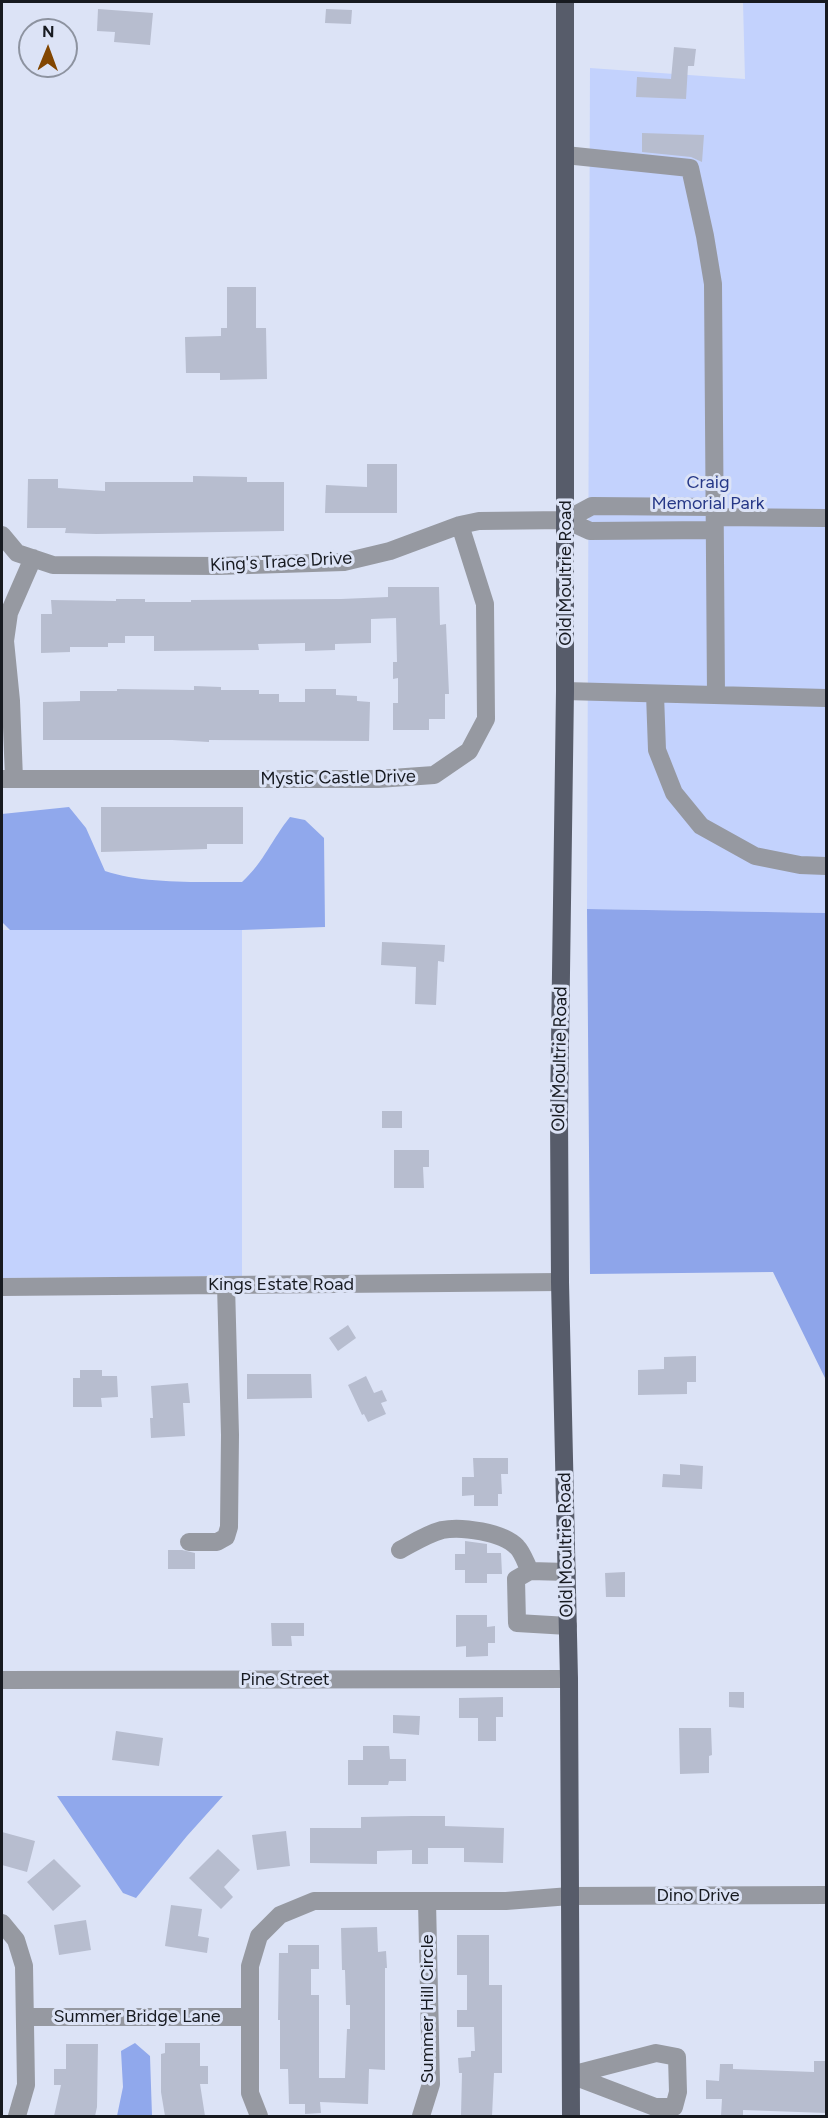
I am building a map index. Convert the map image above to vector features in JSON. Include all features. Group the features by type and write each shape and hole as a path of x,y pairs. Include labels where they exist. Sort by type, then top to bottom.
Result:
{"main road":[{"name":"Old Moultrie Road","path":"565,2 566,520 560,1282 569,1679 571,2116"}],"street":[{"path":"565,155 690,168 714,284 716,695"},
{"path":"566,520 590,531 715,518 826,518"},
{"name":"King's Trace Drive","path":"2,535 17,553 53,565 218,566 344,562 390,551 460,525 500,520 566,520"},
{"name":"Mystic Castle Drive","path":"8,779 378,779 434,775 469,751 486,719 485,604 460,525"},
{"path":"8,779 11,700 5,641 9,613 33,558"},
{"path":"565,692 826,698"},
{"path":"655,694 657,750 674,793 701,826 755,856 800,865 826,866"},
{"name":"Kings Estate Road","path":"2,1287 560,1282"},
{"path":"189,1542 217,1542 226,1537 229,1527 230,1435 226,1285"},
{"path":"400,1550 429,1534 443,1530 484,1532 505,1538 517,1547 530,1571"},
{"path":"567,1572 530,1571 516,1579 517,1623 568,1626"},
{"name":"Pine Street","path":"2,1680 569,1679"},
{"name":"Dino Drive","path":"570,1896 826,1895"},
{"path":"259,2116 250,2093 250,1966 259,1936 280,1915 314,1901 506,1901 570,1896"},
{"name":"Summer Hill Circle","path":"421,2116 431,2084 427,1901"},
{"path":"2,1923 16,1940 24,1966 26,2085 17,2116"},
{"name":"Summer Bridge Lane","path":"25,2017 250,2018"},
{"path":"656,2053 677,2057 678,2092 674,2107 655,2107 571,2075 656,2053"}],"green space":[{"name":"Craig Memorial Park","path":"743,2 826,2 826,913 587,909 590,68 745,79"},
{"path":"2,930 242,930 242,1276 2,1278"}],"shaded area":[{"path":"69,807 86,828 105,871 137,878 173,881 242,882 290,817 305,820 324,838 325,927 242,930 10,930 2,922 2,814"},
{"path":"587,909 826,913 826,1380 773,1272 590,1274"},
{"path":"57,1796 223,1796 136,1898 123,1893"},
{"path":"135,2043 150,2056 152,2116 117,2116 123,2087 121,2051"}],"building":[{"path":"98,9 153,13 150,45 114,42 115,32 97,31"},
{"path":"326,9 352,10 351,24 325,23"},
{"path":"674,47 696,49 694,66 688,66 686,99 636,97 637,77 671,79"},
{"path":"642,133 704,135 702,162 691,157 642,152"},
{"path":"227,287 256,287 256,328 266,328 267,379 220,380 220,373 186,373 185,337 221,336 221,328 227,328"},
{"path":"367,464 397,464 397,513 325,513 326,485 367,487"},
{"path":"193,476 247,477 247,482 284,482 284,531 96,534 65,533 66,528 27,528 28,479 58,479 58,488 105,491 105,482 193,482"},
{"path":"388,587 439,587 440,625 446,624 449,694 445,694 445,719 429,719 429,730 393,730 393,703 398,703 398,678 393,679 393,662 397,662 396,618 371,619 371,643 335,644 335,650 305,651 305,643 258,644 259,650 154,651 154,636 125,636 125,643 108,643 108,647 70,647 70,652 41,653 41,614 52,614 51,600 145,599 145,602 191,602 191,600 341,599 388,597"},
{"path":"194,686 221,687 221,690 259,690 259,694 279,694 279,702 305,702 305,689 336,689 336,695 357,696 357,701 370,702 369,741 43,740 43,702 80,701 80,691 194,690"},
{"path":"101,807 243,807 243,844 207,844 207,849 101,852"},
{"path":"382,942 445,945 444,962 438,961 436,1005 415,1004 416,967 381,965"},
{"path":"382,1111 402,1111 402,1128 382,1128"},
{"path":"394,1150 429,1150 429,1167 423,1167 424,1188 394,1188"},
{"path":"348,1325 356,1338 338,1351 329,1338"},
{"path":"696,1356 696,1382 687,1382 687,1394 638,1395 638,1370 664,1369 664,1357"},
{"path":"80,1370 102,1370 102,1376 117,1376 118,1397 101,1398 102,1407 73,1407 73,1378 80,1378"},
{"path":"247,1374 311,1374 312,1398 247,1399"},
{"path":"366,1376 374,1393 382,1390 387,1401 381,1403 386,1414 368,1422 364,1414 362,1415 348,1385"},
{"path":"188,1383 190,1403 183,1403 185,1436 151,1438 150,1418 153,1418 151,1386"},
{"path":"473,1458 508,1458 508,1474 501,1474 502,1494 498,1494 498,1506 474,1506 474,1495 462,1496 462,1477 474,1477"},
{"path":"680,1464 703,1466 702,1489 662,1487 663,1474 680,1475"},
{"path":"465,1541 487,1544 487,1553 501,1553 502,1574 487,1574 487,1583 465,1583 465,1570 455,1570 455,1554 465,1554"},
{"path":"168,1550 195,1553 195,1569 168,1569"},
{"path":"625,1572 625,1597 606,1597 605,1573"},
{"path":"456,1615 487,1615 487,1627 495,1626 495,1643 488,1643 488,1656 466,1657 466,1646 456,1647"},
{"path":"271,1623 304,1623 304,1636 291,1636 292,1646 272,1646"},
{"path":"729,1692 744,1692 744,1708 729,1707"},
{"path":"503,1697 503,1717 496,1717 496,1741 478,1741 478,1718 459,1718 459,1698"},
{"path":"393,1715 420,1716 419,1735 393,1733"},
{"path":"679,1728 711,1728 712,1755 709,1756 709,1773 680,1774"},
{"path":"116,1731 163,1738 159,1766 112,1760"},
{"path":"363,1746 389,1746 390,1759 406,1759 406,1781 389,1781 388,1785 348,1785 348,1760 363,1760"},
{"path":"445,1816 445,1826 504,1828 503,1863 464,1862 464,1848 428,1848 428,1864 412,1864 412,1850 377,1851 377,1864 310,1863 310,1828 361,1828 361,1817"},
{"path":"286,1831 290,1866 257,1870 252,1835"},
{"path":"2,1832 35,1841 27,1872 2,1865"},
{"path":"218,1849 240,1870 224,1887 233,1897 221,1909 189,1878"},
{"path":"54,1859 81,1886 53,1911 27,1882"},
{"path":"171,1905 202,1909 198,1936 209,1938 207,1953 165,1946"},
{"path":"86,1920 91,1950 59,1955 54,1925"},
{"path":"377,1927 378,1952 386,1951 387,1968 385,1968 385,2070 369,2069 368,2104 320,2102 321,2113 305,2114 305,2104 289,2104 288,2069 280,2069 279,1953 288,1953 288,1945 319,1945 319,1969 311,1969 311,1995 319,1995 319,2078 345,2078 350,2005 346,2005 341,1928"},
{"path":"457,1935 489,1935 489,1985 502,1985 502,2073 494,2073 492,2116 461,2116 462,2073 459,2073 458,2058 471,2057 471,2051 475,2051 474,2027 457,2027 457,2010 467,2010 467,1975 457,1975"},
{"path":"165,2043 200,2043 200,2066 208,2066 208,2084 200,2084 205,2116 165,2116 161,2092 161,2054 165,2053"},
{"path":"66,2044 98,2044 95,2116 54,2116 61,2085 54,2085 54,2069 66,2069"},
{"path":"814,2061 826,2061 826,2113 743,2110 743,2116 721,2116 722,2099 706,2099 706,2080 719,2081 720,2064 733,2064 733,2069 814,2072"}]}
